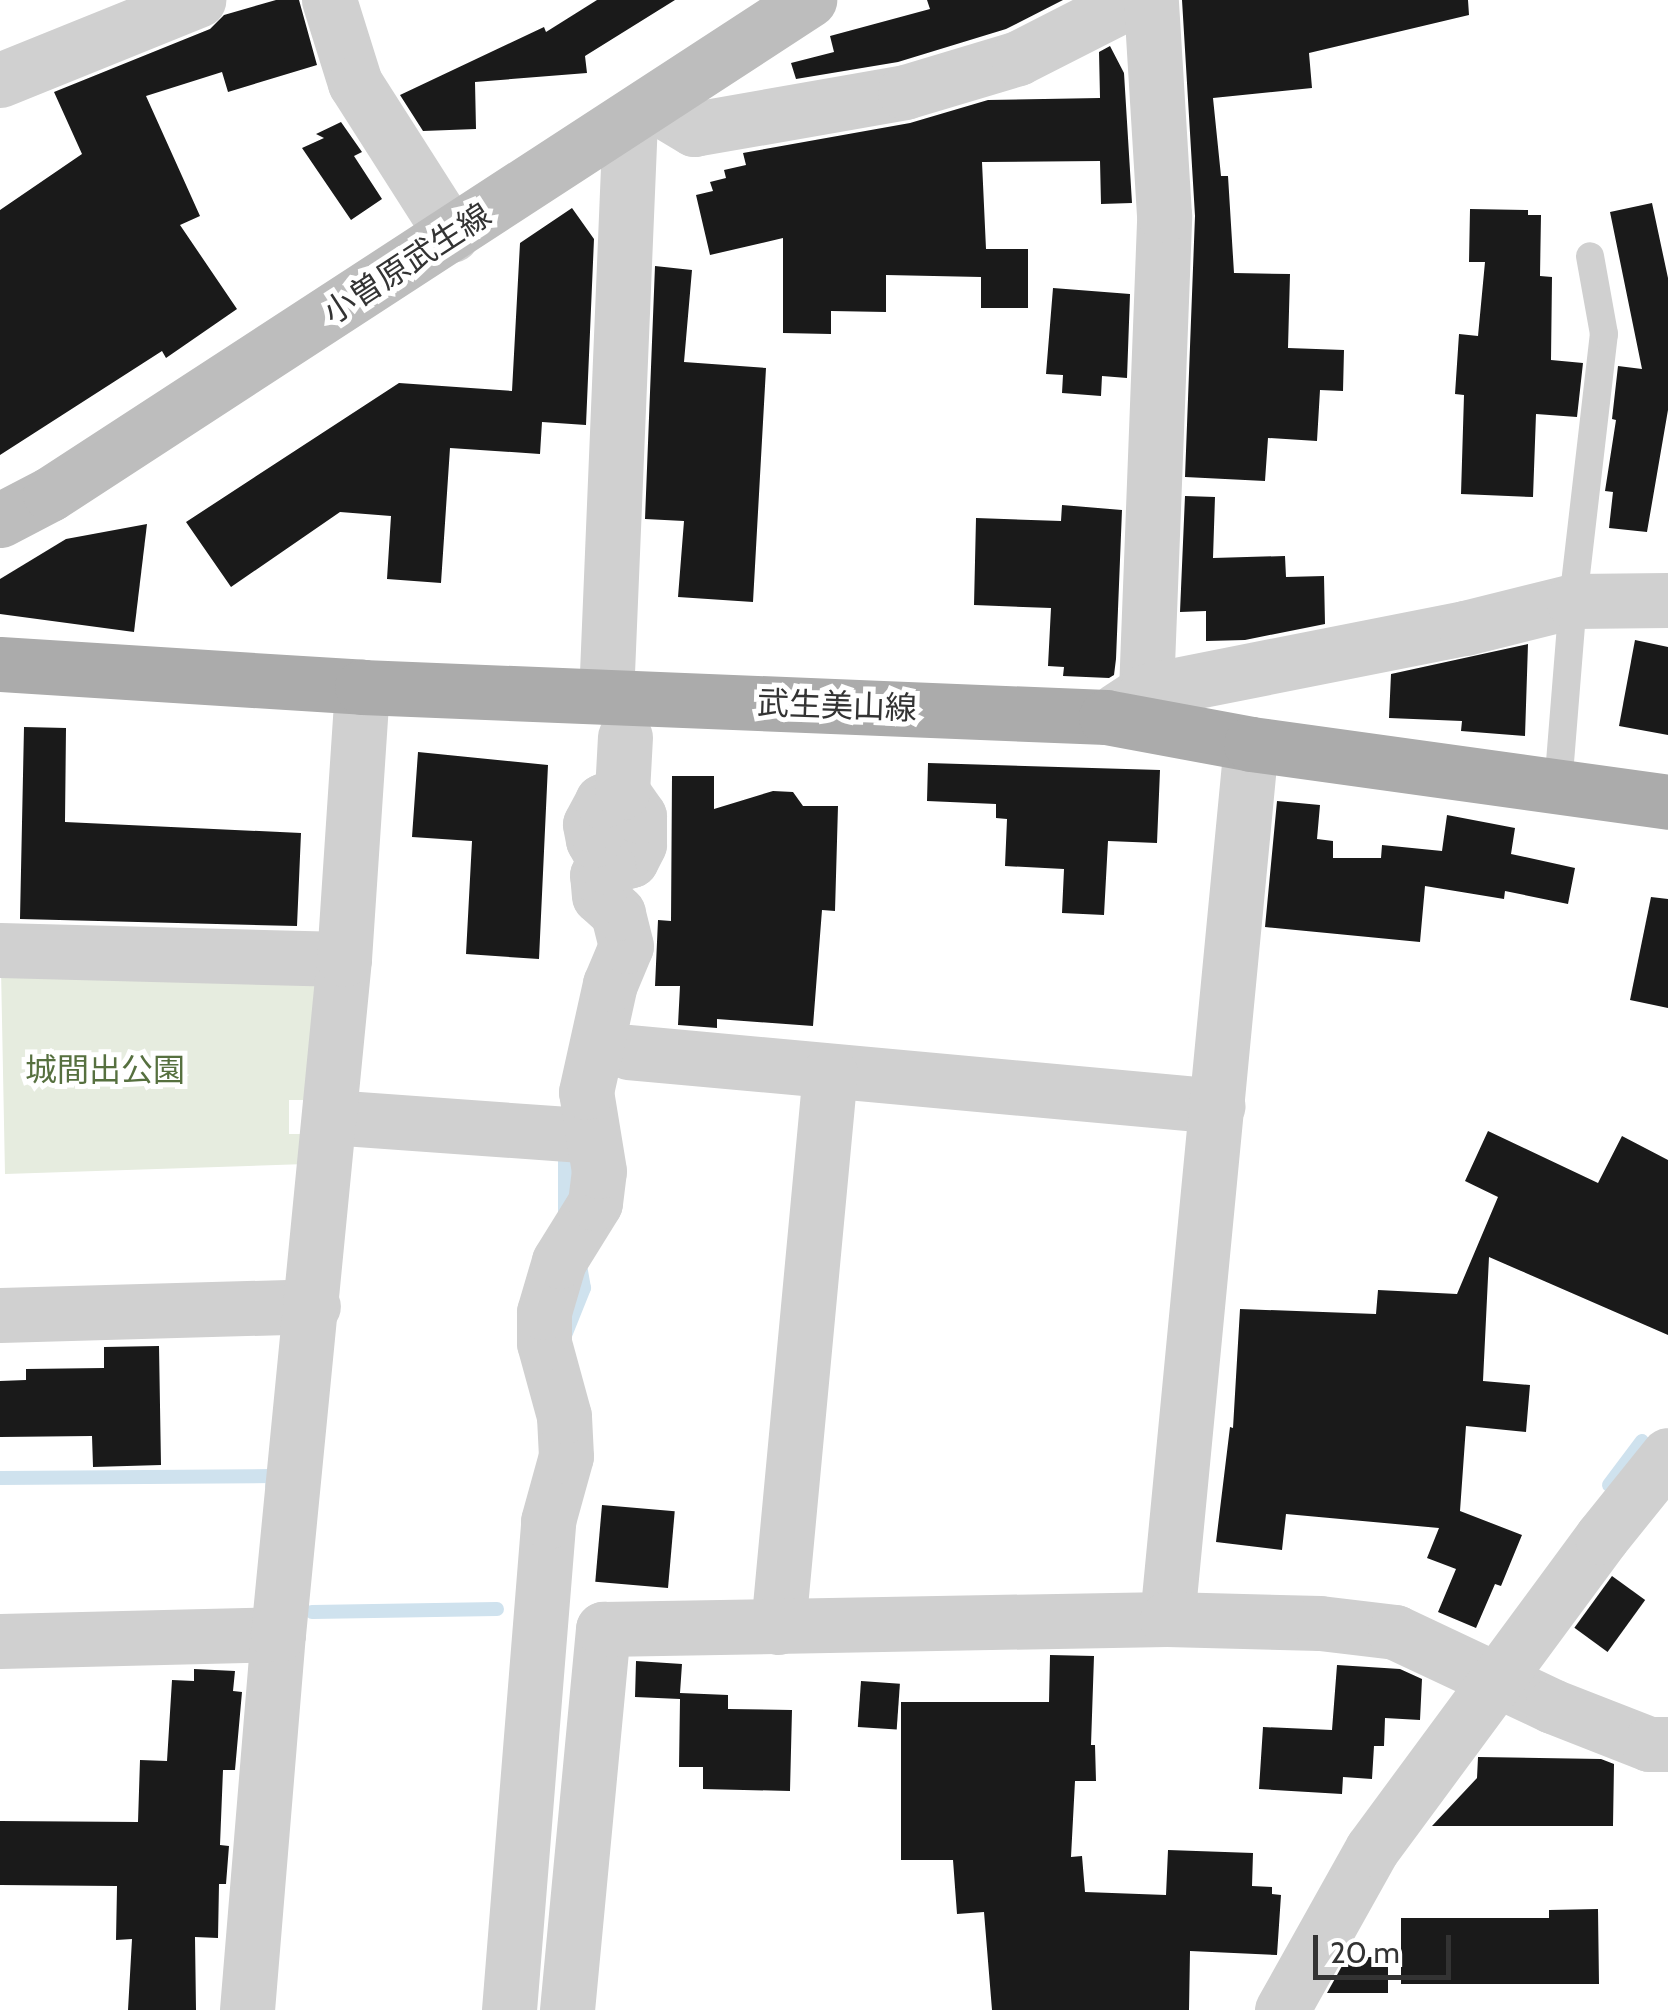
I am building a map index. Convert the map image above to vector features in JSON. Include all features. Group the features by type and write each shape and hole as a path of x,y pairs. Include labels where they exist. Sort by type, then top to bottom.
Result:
{"main road":[{"name":"小曽原武生線","path":"0,520 50,494 452,236 809,0"},
{"name":"武生美山線","path":"0,664 362,686 615,717 1126,704 1251,744 1668,802"}],"street":[{"path":"3,67 198,0"},
{"path":"329,0 355,83 452,236"},
{"path":"509,2010 548,1522 566,1456 564,1416 544,1343 544,1312 559,1261 595,1203 599,1171 586,1092 610,984 626,946 618,913 598,896 597,875 608,867 593,840 590,824 602,802 622,792 615,717 641,111 694,129 904,92 1018,58 1132,0"},
{"path":"1152,0 1164,215 1126,704 1573,601 1668,600"},
{"path":"247,2010 278,1634 344,959 362,686"},
{"path":"1168,1619 1251,744"},
{"path":"0,950 344,959"},
{"path":"628,1052 1218,1106"},
{"path":"778,1627 830,1072"},
{"path":"330,1117 592,1136"},
{"path":"0,1315 312,1306"},
{"path":"1282,2010 1372,1848 1668,1456"},
{"path":"567,2010 603,1629 1168,1619 1320,1622 1396,1632 1494,1682 1648,1744 1668,1744"},
{"path":"0,1640 278,1634"}],"lane":[{"path":"1558,786 1573,601 1604,334 1590,256"}],"green space":[{"name":"城間出公園","path":"1,969 321,986 311,1100 289,1100 289,1134 309,1134 306,1164 5,1174"}],"building":[{"path":"276,0 299,0 317,65 228,92 222,72 146,96 200,216 180,225 237,309 166,358 162,351 0,455 0,210 82,154 54,92 210,29 224,15"},
{"path":"597,0 675,0 585,56 587,73 475,82 476,129 423,131 400,95 544,27 546,32"},
{"path":"927,0 1063,0 1006,29 898,62 796,79 791,63 834,52 830,36 930,9"},
{"path":"1182,0 1468,0 1469,15 1309,53 1312,88 1213,98 1221,176 1228,176 1234,273 1290,274 1288,348 1344,350 1343,391 1320,390 1317,441 1268,438 1265,481 1185,477 1195,216"},
{"path":"1110,46 1124,73 1132,203 1101,204 1100,161 982,162 986,249 1028,249 1028,308 981,308 981,277 886,275 886,312 831,311 831,334 783,333 783,238 710,255 696,195 713,191 710,182 726,178 724,170 746,165 743,153 910,123 988,100 1100,98 1099,52"},
{"path":"341,122 362,152 354,156 382,199 351,220 302,148 324,138 316,134"},
{"path":"1652,203 1668,278 1668,410 1647,532 1609,528 1613,492 1605,491 1616,420 1612,419 1618,366 1642,369 1610,212"},
{"path":"572,208 594,239 586,425 542,422 540,454 450,448 441,583 387,579 391,516 340,512 231,587 186,522 399,383 512,391 520,243"},
{"path":"1470,209 1528,210 1528,215 1541,215 1540,276 1552,277 1551,360 1583,363 1577,417 1536,414 1533,497 1461,494 1464,395 1455,394 1459,334 1478,336 1485,262 1469,262"},
{"path":"655,266 692,270 684,362 766,368 753,602 678,597 684,521 645,519"},
{"path":"1053,288 1130,294 1127,378 1102,376 1101,396 1062,393 1063,375 1046,374"},
{"path":"1185,496 1215,497 1213,558 1285,556 1286,577 1324,576 1325,624 1245,640 1206,641 1206,611 1180,612"},
{"path":"1062,505 1122,510 1116,659 1114,675 1109,678 1063,676 1064,667 1048,666 1051,608 974,605 976,518 1061,521"},
{"path":"147,524 134,632 0,614 0,579 66,539"},
{"path":"1635,640 1668,647 1668,735 1619,726"},
{"path":"1528,644 1525,736 1461,731 1462,721 1389,718 1391,674"},
{"path":"24,727 66,728 65,822 301,833 297,926 20,919"},
{"path":"418,752 548,765 539,959 466,954 472,841 412,837"},
{"path":"928,763 1160,770 1157,843 1108,841 1104,915 1062,913 1064,869 1005,866 1007,819 996,818 996,804 927,801"},
{"path":"672,776 714,776 714,809 773,791 793,792 803,806 838,806 835,911 822,910 813,1026 717,1019 717,1028 678,1025 680,986 655,986 658,920 671,921"},
{"path":"1277,801 1320,805 1317,839 1333,841 1333,858 1381,858 1382,845 1442,851 1447,815 1515,828 1511,854 1575,868 1568,904 1505,891 1504,899 1425,886 1420,942 1265,927"},
{"path":"1651,897 1668,899 1668,1008 1630,1000"},
{"path":"1488,1131 1598,1183 1622,1136 1668,1160 1668,1335 1489,1257 1483,1381 1530,1385 1526,1432 1466,1426 1460,1511 1522,1535 1501,1586 1495,1584 1476,1628 1438,1612 1456,1569 1427,1558 1439,1528 1286,1514 1282,1550 1216,1542 1230,1427 1233,1428 1240,1309 1376,1314 1378,1290 1457,1294 1498,1197 1465,1181"},
{"path":"159,1346 161,1465 93,1467 92,1436 0,1437 0,1381 26,1380 26,1369 104,1368 104,1347"},
{"path":"602,1505 675,1511 668,1588 595,1582"},
{"path":"1612,1576 1645,1600 1608,1652 1574,1628"},
{"path":"1050,1655 1094,1656 1091,1745 1095,1745 1096,1781 1075,1781 1071,1857 1082,1856 1085,1892 1166,1895 1168,1850 1253,1853 1252,1886 1272,1887 1272,1894 1281,1895 1277,1955 1190,1951 1189,2010 992,2010 984,1912 957,1914 953,1860 901,1860 901,1702 1049,1702"},
{"path":"636,1661 682,1664 680,1693 728,1695 728,1709 792,1710 790,1791 703,1789 703,1767 679,1767 680,1699 635,1697"},
{"path":"1337,1665 1400,1669 1422,1679 1420,1720 1385,1718 1384,1746 1374,1746 1372,1779 1343,1777 1342,1794 1259,1789 1263,1727 1332,1730"},
{"path":"194,1669 235,1671 233,1691 242,1692 235,1770 223,1770 220,1845 229,1846 226,1884 219,1884 218,1938 195,1937 196,2010 128,2010 132,1939 116,1940 117,1886 0,1885 0,1821 138,1822 140,1760 167,1761 172,1680 194,1681"},
{"path":"861,1681 900,1684 897,1730 858,1727"},
{"path":"1478,1757 1601,1759 1614,1764 1613,1826 1432,1826 1477,1778"},
{"path":"1598,1909 1599,1984 1401,1984 1401,1918 1549,1918 1549,1910"},
{"path":"1347,1957 1388,1957 1388,1993 1327,1993"}],"waterway":[{"path":"565,1148 565,1222"},
{"path":"564,1338 584,1288 579,1259"},
{"path":"1609,1485 1642,1441"},
{"path":"0,1478 273,1476 272,1487"},
{"path":"312,1612 497,1609"}]}
